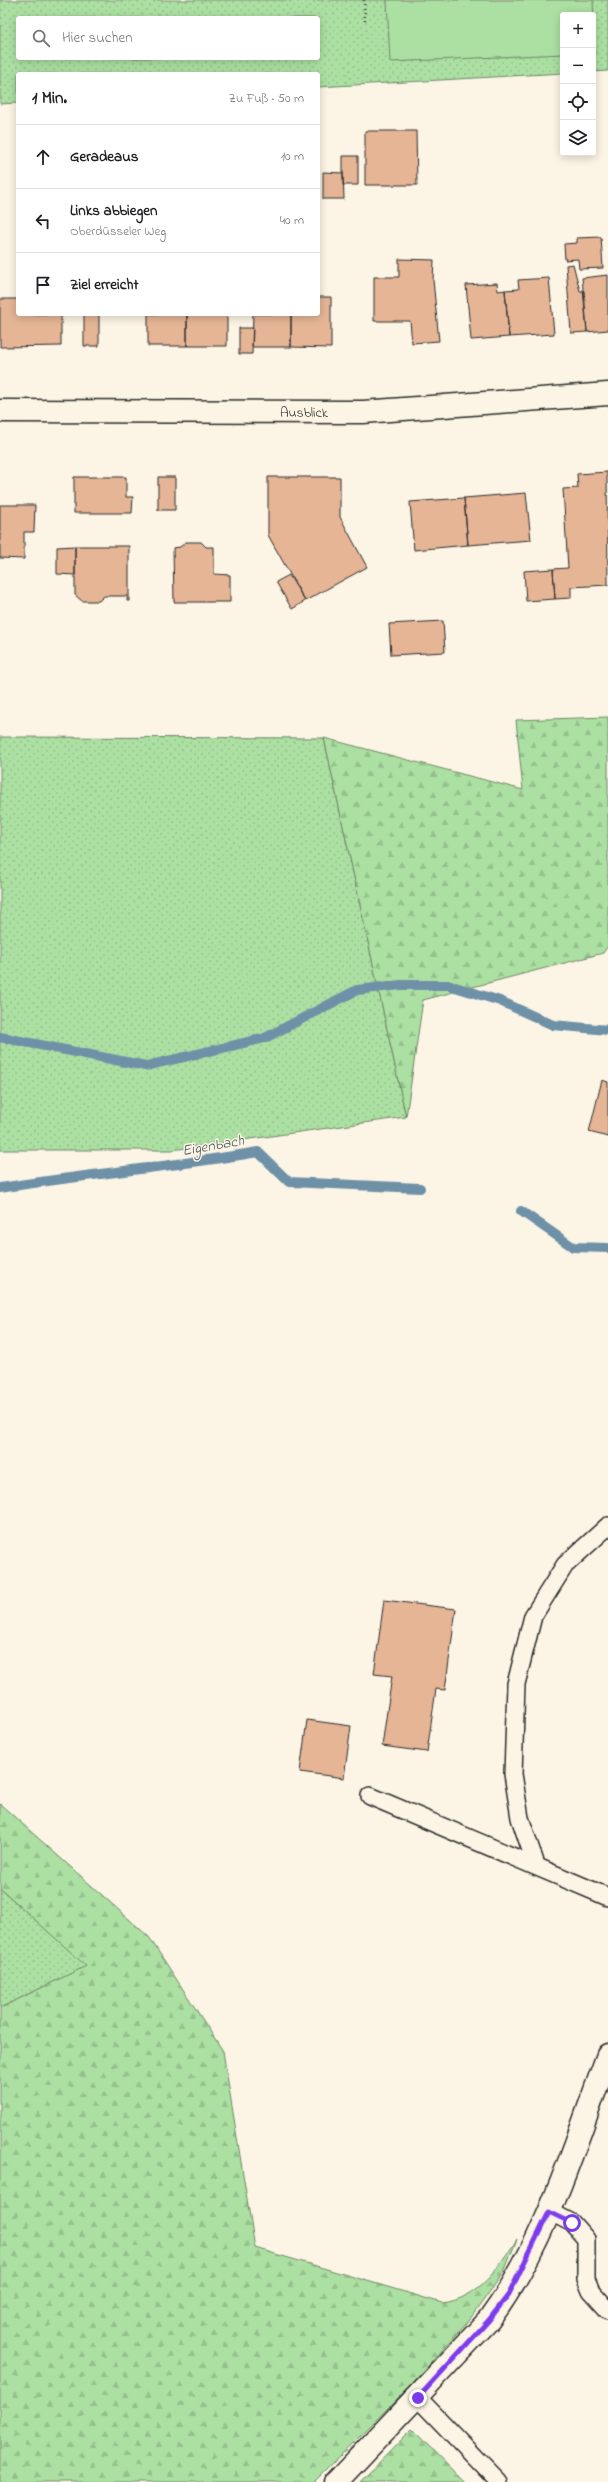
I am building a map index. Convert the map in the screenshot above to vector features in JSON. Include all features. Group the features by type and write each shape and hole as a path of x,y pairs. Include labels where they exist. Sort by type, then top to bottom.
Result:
{"street":[{"name":"Ausblick","path":"0,411 363,412 608,394"},
{"path":"336,2482 418,2398 489,2320 509,2294 549,2212 608,2055"}],"lane":[{"path":"536,1865 520,1818 513,1774 516,1684 533,1616 565,1565 608,1526"},
{"path":"370,1796 608,1896"},
{"path":"549,2212 572,2223 586,2239 586,2279 591,2291 608,2310"},
{"path":"418,2398 499,2482"}],"path":[{"path":"364,0 365,21"}],"green space":[{"path":"0,0 608,0 608,71 596,72 596,12 560,12 560,73 320,87 320,72 16,72 16,103 0,104"},
{"path":"387,0 593,0 593,12 560,12 560,54 390,62"},
{"path":"608,717 608,946 603,953 423,1000 406,1117 324,738 523,790 516,720"},
{"path":"0,737 324,738 406,1117 172,1150 0,1150"},
{"path":"0,1804 149,1937 223,2051 255,2248 442,2303 455,2300 477,2289 503,2261 517,2239 504,2272 467,2323 411,2385 314,2482 0,2482 0,2008 86,1966 0,1888"},
{"path":"0,1888 87,1966 0,2008"},
{"path":"412,2429 464,2482 360,2482"}],"building":[{"path":"365,131 416,131 417,185 365,185"},
{"path":"343,156 358,156 358,185 343,185"},
{"path":"323,172 343,173 344,199 323,199"},
{"path":"601,237 603,268 579,269 578,259 565,260 564,244 577,243 577,238"},
{"path":"399,259 434,260 433,280 439,341 412,343 410,321 374,321 374,277 399,277"},
{"path":"573,264 580,291 584,291 587,332 571,333 566,265"},
{"path":"608,275 608,330 587,332 582,278"},
{"path":"549,278 554,334 509,337 505,290 519,289 518,280"},
{"path":"497,283 498,291 505,290 509,337 471,340 466,285"},
{"path":"320,297 331,297 331,348 291,347 291,316 320,316"},
{"path":"0,299 16,299 16,316 61,316 61,346 0,347"},
{"path":"84,316 99,316 99,346 84,346"},
{"path":"148,316 187,316 187,346 148,346"},
{"path":"187,316 227,316 227,346 187,346"},
{"path":"253,316 291,316 291,347 252,347"},
{"path":"239,328 253,328 252,354 239,354"},
{"path":"607,472 608,585 571,587 571,598 555,599 553,569 568,568 563,489 578,488 577,474"},
{"path":"74,477 126,477 126,497 133,497 132,513 74,513"},
{"path":"158,477 175,477 175,510 158,510"},
{"path":"268,477 340,477 340,517 367,567 305,601 268,535"},
{"path":"526,493 531,540 468,545 464,498"},
{"path":"464,498 468,545 414,550 410,502"},
{"path":"0,505 35,505 34,532 24,532 24,559 0,558"},
{"path":"186,542 201,542 206,547 214,547 214,574 230,575 230,602 174,602 173,548 180,547"},
{"path":"75,546 129,546 129,601 127,601 127,596 104,596 99,601 82,601 75,595"},
{"path":"75,546 75,575 57,574 57,547"},
{"path":"553,569 555,599 526,601 524,571"},
{"path":"289,575 305,601 292,609 276,582"},
{"path":"443,621 445,652 391,655 389,624"},
{"path":"602,1080 608,1082 608,1137 589,1132"},
{"path":"384,1600 456,1609 445,1690 436,1689 427,1752 382,1746 392,1676 374,1674"},
{"path":"307,1720 351,1726 344,1778 300,1772"}],"waterway":[{"path":"0,1037 146,1066 265,1038 357,990 401,985 449,985 500,1001 553,1025 608,1030"},
{"name":"Eigenbach","path":"0,1188 258,1152 289,1182 420,1188"},
{"name":"Eigenbach","path":"521,1211 573,1247 608,1248"}],"route":[{"path":"418,2398 489,2320 509,2294 549,2212 572,2223"}]}
